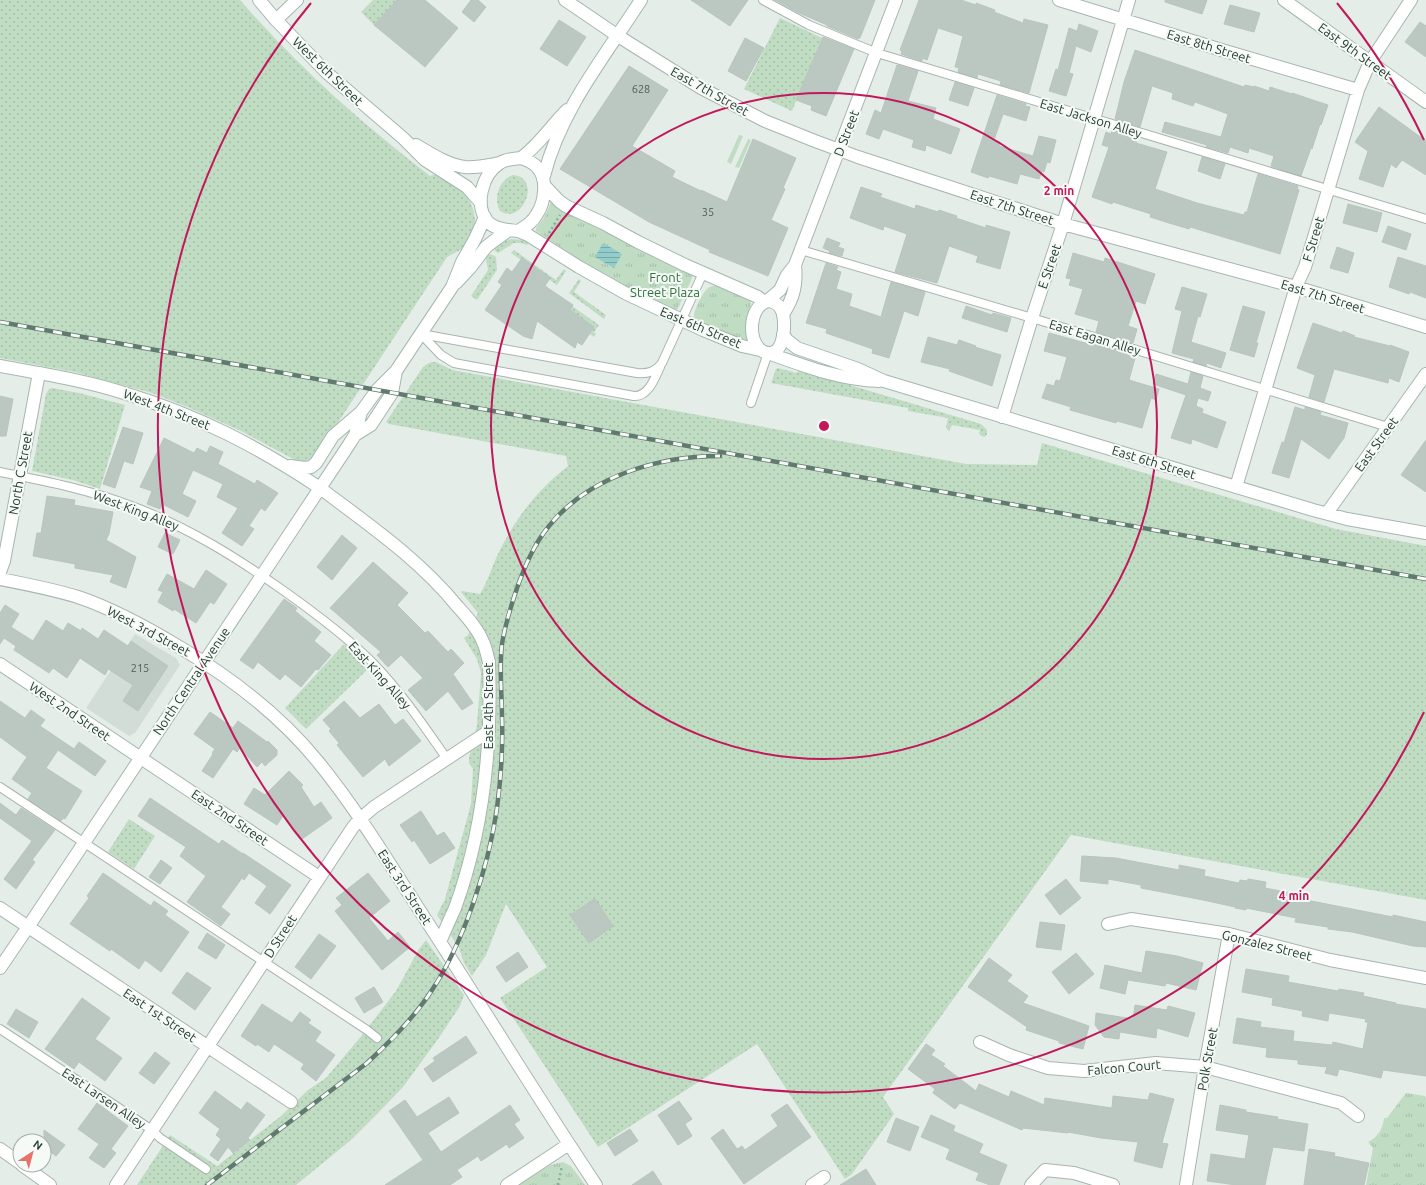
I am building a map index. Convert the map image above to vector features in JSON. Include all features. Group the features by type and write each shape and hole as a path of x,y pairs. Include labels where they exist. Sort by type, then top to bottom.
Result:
{"street":[{"name":"West 6th Street","path":"259,0 326,72 403,138 425,160 467,187 481,203"},
{"path":"276,20 297,0"},
{"name":"East 7th Street","path":"565,0 618,36 707,91 765,121 858,157 1063,224 1296,287 1426,327"},
{"path":"520,158 540,142 572,105 642,0"},
{"name":"D Street","path":"766,301 780,290 787,275 795,265 896,0"},
{"name":"East 8th Street","path":"1059,0 1358,90"},
{"name":"E Street","path":"1002,417 1032,318 1063,224 1129,0"},
{"name":"East 9th Street","path":"1284,0 1426,102"},
{"name":"F Street","path":"1236,487 1296,287 1305,267 1358,90 1370,62 1411,0"},
{"path":"572,105 552,150 544,181 542,200 537,215 527,226 513,231 500,229 490,224 485,217 481,203 483,187 486,179 490,172 500,163 510,159 520,158 537,167 544,181 559,201 566,206 603,223 666,257 778,305 783,314 782,343 778,349 771,353 764,352 754,343 753,339 755,311 766,301"},
{"name":"West 6th Street","path":"403,138 447,162 464,167 500,163"},
{"name":"North Central Avenue","path":"452,287 462,262 485,217"},
{"name":"North Central Avenue","path":"0,968 355,435 361,412 377,390 396,371 452,287 470,268 486,247 495,240 513,231"},
{"name":"East 6th Street","path":"513,231 528,235 614,287 682,320 742,346 813,368 855,379 884,381"},
{"name":"D Street","path":"783,314 788,307 797,279 795,265"},
{"name":"East 6th Street","path":"783,334 787,340 797,348 858,369 884,381 1347,519 1426,533"},
{"name":"West 4th Street","path":"0,366 72,379 161,405 205,422 233,436 287,466 320,488"},
{"name":"North Central Avenue","path":"355,435 371,425 392,392 396,371"},
{"name":"North C Street","path":"0,572 4,561 39,373"},
{"name":"East Street","path":"1327,513 1426,374"},
{"path":"287,466 305,468 316,463 334,436 361,412"},
{"name":"East 4th Street","path":"320,488 388,538 423,568 471,622 483,640 489,662 490,731 482,804 467,872 455,908 440,942"},
{"name":"West 3rd Street","path":"0,579 55,591 106,608 150,629 204,662"},
{"name":"East 3rd Street","path":"204,662 257,700 291,731 319,762 360,819 596,1185"},
{"name":"West 2nd Street","path":"0,664 140,758"},
{"name":"D Street","path":"116,1185 347,835 360,819 374,807 490,731"},
{"name":"East 2nd Street","path":"140,758 319,877"},
{"name":"East 1st Street","path":"0,908 291,1102"},
{"name":"Gonzalez Street","path":"1108,924 1131,919 1229,934 1330,960 1426,978"},
{"name":"Polk Street","path":"1186,1185 1229,934"},
{"name":"Falcon Court","path":"980,1042 1009,1055 1048,1068 1084,1071 1156,1063 1205,1067 1341,1103 1358,1116"},
{"path":"507,1185 569,1144"},
{"path":"0,1149 12,1158"},
{"path":"1031,1185 1044,1170 1074,1173 1114,1185"},
{"path":"33,1173 50,1185"},
{"path":"812,1185 824,1177"}],"lane":[{"name":"East Jackson Alley","path":"763,0 809,25 877,53 1094,120 1426,219"},
{"name":"East Eagan Alley","path":"801,250 1265,388 1388,427"},
{"path":"421,334 441,355 454,363 637,396 646,391 662,363 703,273"},
{"path":"421,334 637,373 651,372 658,368 662,363"},
{"path":"751,403 764,352"},
{"name":"West King Alley","path":"0,472 83,490 135,507 169,521 202,538 262,576"},
{"name":"East King Alley","path":"262,576 301,603 348,639 373,663 395,688 447,759"},
{"path":"0,787 264,961 377,1038"},
{"name":"East Larsen Alley","path":"0,1029 152,1130 160,1138 206,1169"}],"path":[{"path":"546,238 564,210"},
{"path":"558,1185 562,1166"}],"shaded area":[{"path":"135,634 176,658 180,665 135,733 129,736 86,708"}],"green space":[{"path":"0,0 240,0 307,71 354,114 430,176 436,174 460,188 464,192 473,208 475,226 464,250 462,249 447,257 331,433 312,459 302,462 297,461 241,431 152,393 75,372 0,358"},
{"path":"373,0 397,0 374,25 361,12"},
{"path":"780,18 822,38 792,111 744,89"},
{"path":"739,135 743,136 731,164 727,162"},
{"path":"748,139 751,140 739,168 735,167"},
{"path":"513,175 522,178 528,191 522,207 516,212 508,214 500,211 497,195 504,181"},
{"name":"Front Street Plaza","path":"551,202 690,274 692,276 691,281 677,310 670,310 590,268 536,231 536,228 544,218"},
{"path":"511,239 529,242 527,245 514,243 498,253 495,251 494,247"},
{"path":"514,250 556,280 564,269 566,271 557,285 511,253"},
{"path":"487,254 496,257 497,270 477,300 471,296 488,270 486,259"},
{"path":"579,279 581,281 574,292 606,315 604,319 569,293"},
{"path":"716,285 750,299 751,302 746,342 694,320 696,308 705,291"},
{"path":"572,306 599,325 594,332 596,334 594,337 590,334 594,327 570,310"},
{"path":"432,362 436,362 452,370 966,464 1037,465 1042,443 1336,529 1426,546 1426,900 1071,835 883,1097 894,1114 852,1174 845,1179 757,1044 598,1147 500,998 547,967 506,904 486,955 472,976 464,963 459,948 437,915 445,899 471,804 473,769 469,763 469,758 477,725 481,673 477,659 464,638 468,635 478,613 461,592 480,594 499,552 512,528 537,495 547,484 568,466 566,456 389,424 386,422 423,367"},
{"path":"778,368 797,373 799,370 981,424 987,430 987,434 985,437 981,436 979,433 980,430 952,425 949,431 946,428 948,418 908,411 908,408 771,383 776,369"},
{"path":"52,388 79,393 125,405 100,489 73,480 32,471 46,394 49,389"},
{"path":"344,644 368,669 306,729 285,708"},
{"path":"129,819 155,836 134,869 108,852"},
{"path":"426,940 464,995 460,1006 403,1087 351,1140 296,1185 137,1185 170,1135 217,1166 281,1116 308,1090 326,1078 363,1034 396,991 419,949"},
{"path":"1406,1093 1425,1096 1426,1099 1426,1185 1366,1185 1373,1148 1368,1142 1377,1135 1381,1129 1384,1118 1387,1118"},
{"path":"563,1162 571,1166 585,1185 519,1185 550,1165"}],"water":[{"path":"603,243 622,254 614,268 595,257"}],"building":[{"path":"397,0 425,0 458,28 425,67 374,25"},
{"path":"471,0 478,0 486,7 474,22 462,12"},
{"path":"691,0 748,0 730,26"},
{"path":"775,0 875,0 860,38 858,39 797,12"},
{"path":"919,0 961,0 976,5 976,3 995,10 994,12 1023,23 1024,19 1048,25 1029,93 1000,85 1001,81 978,74 977,78 958,72 959,68 955,67 963,36 938,28 927,60 922,58 922,61 901,54 902,51 900,50"},
{"path":"1165,0 1207,0 1202,14 1165,2"},
{"path":"1230,5 1260,13 1254,32 1224,24"},
{"path":"559,20 586,37 567,66 540,49"},
{"path":"1420,22 1426,26 1426,57 1405,42"},
{"path":"1079,24 1098,31 1091,52 1076,46 1069,73 1073,74 1066,96 1049,91 1056,69 1058,70 1069,28 1077,31"},
{"path":"823,37 854,49 826,116 811,110 812,106 796,100"},
{"path":"745,38 764,48 746,81 728,71"},
{"path":"1135,50 1244,87 1245,85 1254,86 1269,91 1270,87 1328,105 1301,176 1271,166 1274,156 1249,148 1248,153 1230,147 1228,153 1206,147 1207,145 1162,132 1165,122 1221,137 1228,114 1195,102 1193,106 1172,99 1173,93 1152,86 1140,127 1115,119 1124,82"},
{"path":"897,65 918,71 908,101 936,108 933,119 960,129 951,154 926,145 925,151 912,147 914,140 883,129 879,139 866,134 875,110 881,113"},
{"path":"629,66 668,90 632,146 675,171 672,177 727,202 753,139 796,158 783,188 785,189 771,220 788,228 768,276 709,252 710,250 649,222 560,169"},
{"path":"955,82 974,88 968,106 949,100"},
{"path":"997,95 1026,104 1025,106 1030,107 1026,121 1003,114 994,140 1000,142 999,146 1033,156 1039,136 1056,140 1050,163 1047,162 1044,172 1042,171 1039,179 1020,174 1017,184 989,176 988,178 971,172"},
{"path":"1379,107 1426,141 1426,175 1402,160 1396,168 1391,164 1383,187 1359,179 1368,151 1355,142"},
{"path":"1112,130 1137,137 1136,143 1167,152 1155,189 1197,203 1244,215 1245,212 1247,212 1258,174 1298,186 1297,189 1299,190 1280,254 1190,227 1189,229 1169,223 1150,217 1151,214 1092,197 1109,147 1102,145 1106,132 1111,134"},
{"path":"1202,157 1225,164 1220,179 1198,171"},
{"path":"861,187 882,194 880,197 915,209 916,205 938,212 939,210 957,216 956,218 986,228 986,225 1010,232 1000,269 976,262 978,256 949,246 937,283 895,272 907,234 884,226 883,230 850,218"},
{"path":"1348,204 1382,213 1377,232 1343,223"},
{"path":"1388,226 1411,234 1406,250 1382,242"},
{"path":"827,238 840,243 838,247 844,249 842,256 829,253 830,251 823,248"},
{"path":"1337,247 1354,253 1348,273 1330,268"},
{"path":"1073,253 1104,262 1105,258 1155,274 1145,304 1136,301 1128,326 1137,329 1133,343 1096,332 1099,321 1075,314 1083,289 1069,285 1071,279 1066,278"},
{"path":"1398,257 1426,266 1426,298 1389,287"},
{"path":"522,258 550,278 545,286 573,305 570,310 594,327 582,345 577,342 575,348 537,321 532,339 523,336 485,310 502,285 498,282 507,268 512,272"},
{"path":"826,263 838,267 836,270 841,272 836,289 852,294 849,306 881,317 891,282 925,292 918,316 904,311 889,358 872,353 873,349 826,333 827,329 806,323"},
{"path":"1182,287 1207,294 1200,317 1198,316 1191,342 1226,353 1221,368 1207,363 1206,366 1193,362 1194,359 1172,353 1182,311 1175,309"},
{"path":"966,306 992,315 993,313 1011,318 1007,332 962,318"},
{"path":"1243,306 1265,312 1256,343 1258,343 1254,357 1230,350"},
{"path":"1313,323 1342,333 1343,331 1355,336 1354,337 1390,345 1409,352 1399,382 1389,378 1388,383 1334,369 1324,402 1309,397 1315,375 1297,368"},
{"path":"1049,333 1089,344 1092,342 1130,354 1129,356 1135,358 1129,380 1159,389 1156,400 1151,398 1142,428 1117,421 1116,423 1070,410 1071,407 1042,398 1047,384 1054,386 1056,380 1060,381 1067,357 1044,351"},
{"path":"928,337 957,345 959,340 976,346 975,347 1001,355 992,386 949,371 950,369 921,362"},
{"path":"1191,372 1203,376 1200,388 1211,392 1208,401 1198,398 1196,406 1203,409 1202,413 1226,422 1217,448 1192,439 1191,444 1171,438 1186,395 1153,384 1156,374 1188,384"},
{"path":"0,396 13,399 6,436 0,436"},
{"path":"1295,407 1305,410 1305,407 1321,412 1320,415 1348,423 1344,438 1329,459 1301,439 1289,478 1272,473 1282,442 1284,443"},
{"path":"123,427 143,433 133,464 124,461 115,488 103,484"},
{"path":"164,438 194,453 197,448 207,453 210,446 223,452 218,464 255,484 257,480 278,493 265,511 261,508 249,526 254,529 242,546 222,533 238,508 217,497 223,484 193,470 182,494 196,501 188,517 162,504 160,509 147,504 152,491 140,487"},
{"path":"1426,440 1426,492 1401,475"},
{"path":"47,496 75,500 74,505 113,512 109,534 106,540 136,557 126,588 110,582 113,575 75,568 75,564 33,556 37,533 41,533"},
{"path":"165,533 180,540 173,554 158,547"},
{"path":"342,535 357,548 332,580 317,567"},
{"path":"373,562 408,593 397,605 425,633 428,631 448,652 451,649 464,663 453,674 473,703 462,710 448,691 426,711 408,690 423,678 401,655 388,667 377,655 381,652 330,608"},
{"path":"206,570 227,584 214,604 210,602 196,623 174,609 173,611 158,602 163,592 158,590 167,574 194,589"},
{"path":"284,599 297,608 295,611 321,632 314,641 331,655 318,670 316,669 301,687 285,674 280,680 258,662 253,669 240,660"},
{"path":"5,605 19,614 11,627 33,641 46,620 63,631 68,623 81,631 82,628 98,639 104,630 128,646 131,641 168,666 138,711 123,701 133,685 108,669 105,675 80,658 67,678 53,668 49,673 14,650 16,646 4,638 0,644 0,613"},
{"path":"0,701 25,718 31,710 45,720 40,726 74,749 79,742 106,761 95,776 58,750 46,768 82,791 65,819 63,818 61,821 28,799 32,793 12,779 27,757 0,737"},
{"path":"344,701 360,718 379,704 395,725 403,719 421,741 389,766 385,759 363,777 337,745 339,743 329,731 331,729 323,720"},
{"path":"210,712 233,728 238,721 267,742 268,741 277,750 277,755 265,766 262,762 257,767 240,748 237,752 233,749 213,778 202,771 215,749 194,734"},
{"path":"289,771 303,785 301,787 314,807 321,802 332,818 302,839 284,814 277,825 244,804 254,788 265,795"},
{"path":"150,798 219,844 222,840 291,885 270,914 255,903 267,886 249,873 244,880 242,878 221,907 230,914 221,926 187,902 206,876 180,856 186,847 138,816"},
{"path":"0,803 16,815 21,808 55,830 32,860 35,862 16,889 4,879 32,841 0,818"},
{"path":"421,811 437,836 444,832 455,848 430,864 414,840 412,842 400,825"},
{"path":"1082,856 1116,858 1179,870 1179,865 1205,870 1204,876 1239,883 1240,880 1247,881 1248,879 1266,882 1265,888 1296,894 1296,898 1426,922 1426,947 1413,946 1352,932 1328,929 1328,927 1295,922 1296,918 1246,908 1246,910 1235,908 1141,888 1141,885 1108,879 1108,884 1080,881"},
{"path":"161,860 172,868 160,884 149,877"},
{"path":"103,873 151,906 154,901 168,911 165,915 189,932 161,972 145,960 139,969 111,949 110,951 70,924 89,898 87,896"},
{"path":"368,873 390,901 369,918 388,941 398,932 410,947 382,970 335,911 342,905 336,898"},
{"path":"1066,879 1081,898 1060,915 1045,895"},
{"path":"595,899 613,926 589,943 570,915"},
{"path":"1040,922 1065,925 1061,950 1036,947"},
{"path":"207,933 225,945 216,959 198,948"},
{"path":"319,934 336,946 311,979 295,967"},
{"path":"1146,951 1177,956 1203,963 1196,990 1166,983 1165,986 1128,980 1125,994 1100,988 1105,965 1142,973"},
{"path":"518,952 528,967 506,982 496,967"},
{"path":"1076,953 1094,974 1069,994 1052,972"},
{"path":"989,958 1012,975 1007,981 1028,996 1023,1003 1089,1026 1083,1049 1059,1043 1059,1041 1026,1030 1027,1027 968,987"},
{"path":"1246,969 1289,976 1288,982 1338,991 1339,989 1364,993 1363,996 1426,1009 1426,1076 1383,1070 1381,1078 1339,1069 1337,1076 1325,1073 1327,1067 1298,1064 1298,1060 1266,1057 1267,1048 1233,1043 1237,1018 1261,1022 1260,1027 1294,1031 1293,1041 1332,1045 1333,1042 1363,1049 1368,1022 1365,1022 1366,1019 1329,1013 1328,1021 1302,1016 1303,1011 1272,1005 1273,998 1242,992"},
{"path":"187,972 211,988 195,1010 172,993"},
{"path":"374,987 383,1002 364,1013 355,998"},
{"path":"82,998 110,1018 95,1039 122,1058 105,1081 79,1062 74,1069 45,1049"},
{"path":"262,1004 292,1023 300,1012 311,1020 308,1023 321,1032 315,1041 335,1055 316,1081 301,1069 304,1064 274,1044 269,1052 257,1044 256,1046 241,1036"},
{"path":"1135,1005 1167,1010 1168,1006 1195,1013 1188,1037 1157,1028 1156,1038 1120,1032 1119,1039 1104,1037 1095,1025 1096,1013 1133,1019"},
{"path":"16,1009 38,1022 29,1038 7,1024"},
{"path":"466,1036 477,1053 433,1082 424,1069 435,1061 433,1058"},
{"path":"926,1044 935,1050 931,1055 945,1064 943,1066 976,1091 979,1084 1009,1097 1011,1091 1044,1105 1045,1098 1112,1108 1113,1096 1148,1100 1150,1093 1174,1099 1162,1143 1168,1144 1162,1168 1134,1161 1138,1142 1101,1138 1068,1132 1023,1128 1022,1130 960,1103 955,1109 933,1093 935,1089 908,1069"},
{"path":"155,1052 170,1063 154,1084 139,1073"},
{"path":"215,1091 241,1110 247,1102 265,1115 248,1138 250,1140 233,1153 228,1147 218,1161 210,1155 221,1139 216,1135 220,1129 199,1113"},
{"path":"449,1097 459,1113 428,1133 441,1152 510,1105 520,1120 514,1124 524,1138 509,1148 507,1144 481,1161 478,1156 457,1170 462,1177 450,1185 385,1185 423,1160 389,1111 405,1100 417,1117"},
{"path":"679,1101 692,1119 685,1124 692,1136 678,1145 658,1115"},
{"path":"97,1103 128,1126 111,1149 116,1153 104,1168 89,1158 99,1144 78,1129"},
{"path":"787,1104 811,1137 744,1184 711,1138 723,1129 737,1149 742,1146 745,1150 778,1126 771,1115"},
{"path":"1220,1105 1246,1110 1246,1112 1278,1117 1277,1119 1308,1124 1304,1151 1273,1147 1265,1185 1236,1185 1207,1181 1211,1154 1245,1159 1249,1135 1216,1130"},
{"path":"931,1115 955,1126 953,1131 983,1144 979,1153 1007,1165 999,1185 990,1185 976,1180 979,1173 946,1159 950,1149 921,1137"},
{"path":"896,1118 919,1127 910,1151 887,1142"},
{"path":"630,1129 638,1141 615,1156 607,1143"},
{"path":"52,1136 65,1145 56,1156 52,1153"},
{"path":"1309,1149 1335,1153 1334,1156 1369,1163 1364,1185 1304,1185"},
{"path":"866,1169 876,1185 840,1185"},
{"path":"653,1171 662,1185 632,1185"}],"railway":[{"path":"0,322 1426,579"},
{"path":"207,1185 367,1063 410,1020 444,971 465,926 474,902 488,854 500,786 502,644 508,616 520,580 530,556 539,540 549,526 565,509 584,494 605,482 627,472 650,465 673,460 720,456"}]}
